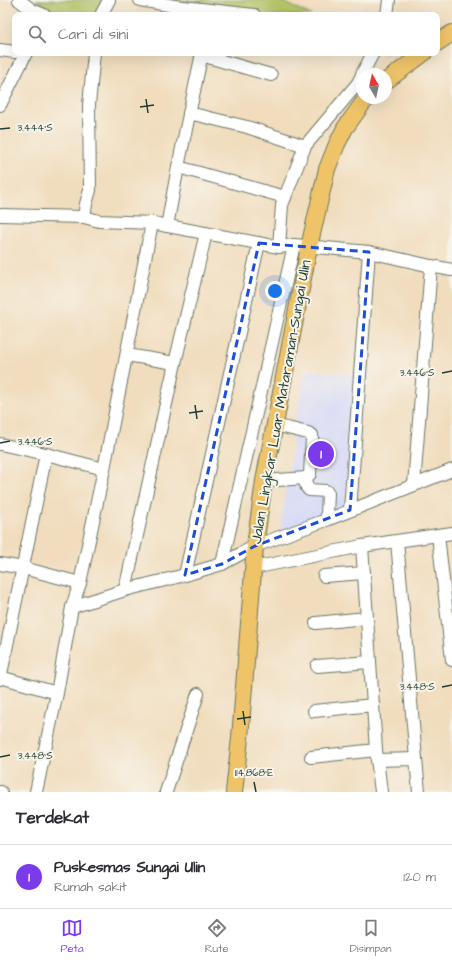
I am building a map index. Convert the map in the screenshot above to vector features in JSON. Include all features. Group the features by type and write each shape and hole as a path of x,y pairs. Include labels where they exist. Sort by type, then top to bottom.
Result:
{"main road":[{"path":"440,41 452,33"},
{"path":"392,77 420,56"},
{"name":"Jalan Lingkar Luar Mataraman-Sungai Ulin","path":"234,792 240,738 255,546 264,481 275,425 301,246 337,144 345,128 362,104"}],"street":[{"path":"20,0 37,12"},
{"path":"103,12 109,0"},
{"path":"140,0 210,12"},
{"path":"387,12 389,0"},
{"path":"0,50 12,52"},
{"path":"0,104 24,56"},
{"path":"84,217 90,190 90,105 94,56"},
{"path":"167,226 201,56"},
{"path":"208,56 271,75"},
{"path":"365,68 371,56"},
{"path":"279,247 282,205 305,146 356,85"},
{"path":"189,113 247,127 305,146"},
{"path":"178,167 285,197"},
{"path":"0,215 84,217 99,221 152,223 279,247 301,246 369,252 452,270"},
{"path":"36,792 57,693 72,607 80,583 104,470 152,223"},
{"path":"125,590 175,364 206,233"},
{"path":"185,575 259,243"},
{"path":"222,564 301,246"},
{"path":"350,510 369,252"},
{"path":"414,485 431,266"},
{"path":"127,355 175,364"},
{"path":"275,425 308,432 312,435 310,474 306,478 306,486 309,490 326,491 328,493 327,515 329,519"},
{"path":"0,444 46,454 104,470"},
{"path":"46,454 0,677 57,693"},
{"path":"72,607 125,590 222,564 255,546 329,519 452,470"},
{"path":"264,481 306,478"},
{"path":"253,568 362,546 452,533"},
{"path":"438,535 452,660"},
{"path":"397,541 419,792"},
{"path":"362,546 366,618 381,792"},
{"path":"0,564 23,568 80,583"},
{"path":"324,576 364,573"},
{"path":"316,623 366,618"},
{"path":"317,666 370,662"},
{"path":"166,792 198,694"},
{"path":"314,711 374,705"},
{"path":"311,757 377,755 416,759"}],"highlighted area":[{"path":"259,243 369,252 350,510 255,546 222,564 185,575"}],"shaded area":[{"path":"306,370 359,375 345,505 280,531 297,411"}],"green space":[{"path":"36,0 105,0 99,12 54,12"},
{"path":"166,0 279,0 305,12 202,12"}],"place":[{"name":"Puskesmas Sungai Ulin","path":"321,454"}]}
